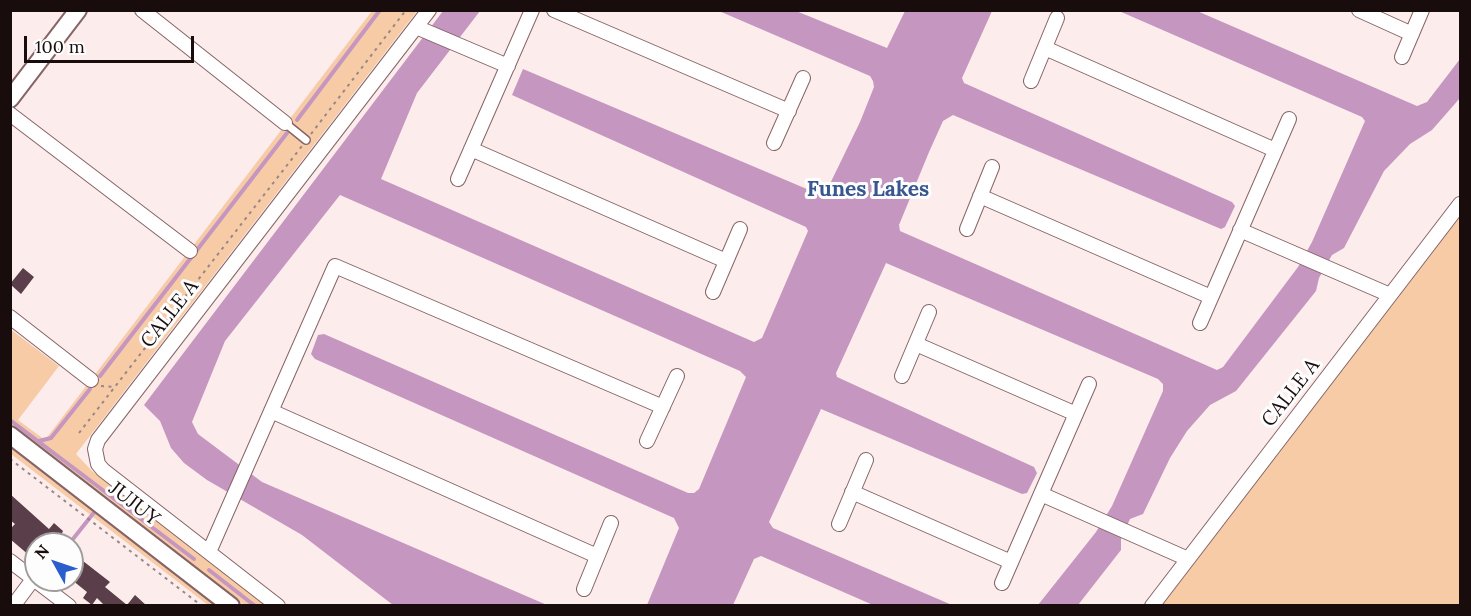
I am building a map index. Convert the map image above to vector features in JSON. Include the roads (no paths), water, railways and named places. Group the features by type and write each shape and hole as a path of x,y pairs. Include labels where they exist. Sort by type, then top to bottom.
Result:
{"street":[{"path":"10,99 78,10"},
{"path":"142,10 285,123"},
{"name":"CALLE A","path":"278,606 103,470 95,456 98,440 429,10"},
{"path":"458,179 532,10"},
{"path":"554,10 789,111"},
{"path":"1359,10 1412,34"},
{"path":"1402,57 1422,10"},
{"path":"1031,81 1057,18"},
{"path":"416,27 508,66"},
{"path":"1045,48 1275,150"},
{"path":"774,143 803,78"},
{"path":"10,114 190,251"},
{"path":"1200,323 1289,119"},
{"path":"471,149 726,261"},
{"path":"967,229 992,167"},
{"path":"980,196 1211,297"},
{"name":"CALLE A","path":"1152,606 1461,204"},
{"path":"713,292 740,228"},
{"path":"1240,230 1390,295"},
{"path":"209,552 335,266 663,407"},
{"path":"902,376 929,312"},
{"path":"10,317 91,380"},
{"path":"916,344 1076,414"},
{"path":"647,441 677,376"},
{"path":"1002,584 1089,384"},
{"path":"271,411 597,556"},
{"name":"JUJUY","path":"10,435 231,606"},
{"path":"839,524 866,460"},
{"path":"852,492 1011,562"},
{"path":"1041,494 1188,558"},
{"path":"584,589 611,523"},
{"path":"10,561 24,571"},
{"path":"13,606 24,591"},
{"path":"52,592 69,606"}],"lane":[{"path":"285,123 306,140"}],"waterway":[{"path":"297,120 380,10"},
{"path":"100,376 287,133"},
{"path":"39,441 51,438 90,389"},
{"path":"10,420 194,559"},
{"path":"79,532 96,510"},
{"path":"209,570 255,606"}],"district":[{"name":"Funes Lakes","path":"868,190"}]}
